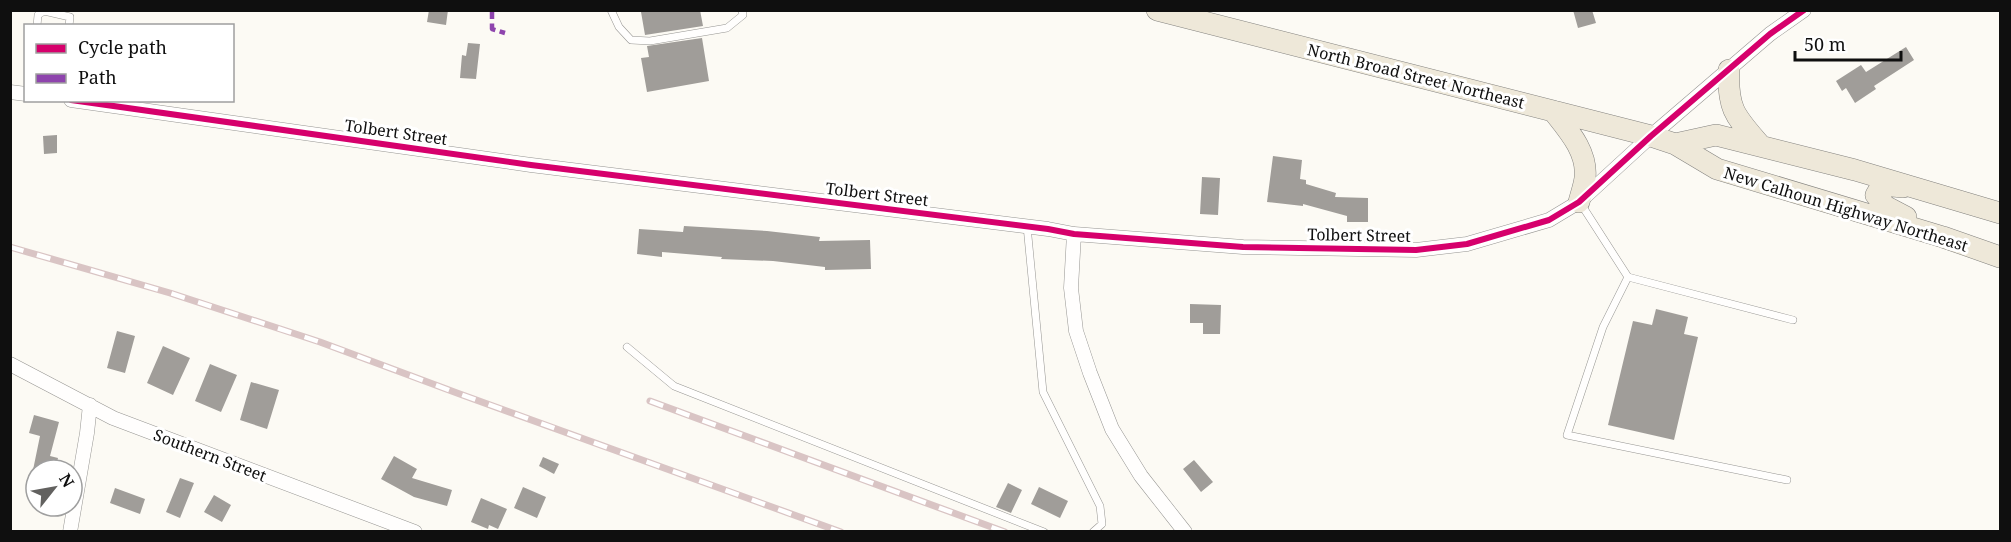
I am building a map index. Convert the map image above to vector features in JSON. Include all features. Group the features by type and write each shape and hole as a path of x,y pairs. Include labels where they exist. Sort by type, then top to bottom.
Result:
{"main road":[{"name":"North Broad Street Northeast","path":"1157,11 1675,144"},
{"path":"1729,69 1728,93 1735,115 1761,146"},
{"path":"1553,111 1572,134 1582,155 1586,177 1579,202"},
{"name":"New Calhoun Highway Northeast","path":"1675,144 1716,135 1855,170 2001,213"},
{"name":"New Calhoun Highway Northeast","path":"1675,144 1717,169 1943,237 1991,254"},
{"path":"1922,189 1882,185 1876,195 1885,206 1943,237"}],"street":[{"name":"Tolbert Street","path":"85,102 531,165 1027,226 1074,234 1243,247 1416,250 1467,244 1549,220 1579,202 1651,136 1770,34 1804,10"},
{"path":"1074,234 1071,288 1076,331 1090,373 1112,429 1141,476 1185,531"},
{"name":"Southern Street","path":"10,364 113,418 415,531"},
{"path":"70,531 90,405"}],"lane":[{"path":"611,10 619,27 631,40 650,41 727,28 743,15 742,10"},
{"path":"37,24 38,15 44,11 70,17 69,24"},
{"path":"1579,202 1628,277 1793,320"},
{"path":"1027,226 1043,392 1100,506 1102,524 1093,531"},
{"path":"1991,254 2001,262"},
{"path":"1628,277 1603,327 1567,435 1787,480"},
{"path":"627,347 674,386 1044,531"}],"building":[{"path":"429,10 448,10 446,25 427,22"},
{"path":"700,10 703,26 645,35 641,12"},
{"path":"1573,10 1592,10 1596,23 1578,28"},
{"path":"702,38 709,81 647,92 641,58 649,57 647,46"},
{"path":"468,43 480,44 476,79 460,78 462,55 466,56"},
{"path":"1906,47 1914,60 1874,86 1876,89 1855,103 1846,88 1842,91 1836,81 1861,65 1866,72"},
{"path":"57,135 57,153 44,154 43,136"},
{"path":"1273,156 1302,160 1300,179 1306,180 1306,184 1336,193 1335,197 1368,198 1368,222 1347,222 1347,216 1303,204 1303,206 1267,202"},
{"path":"1202,177 1220,178 1218,215 1200,214"},
{"path":"684,226 767,231 820,237 819,241 870,240 871,269 825,270 825,267 773,261 721,259 722,257 662,252 662,257 637,254 639,229 683,232"},
{"path":"1190,304 1221,305 1220,334 1203,334 1203,323 1190,323"},
{"path":"1656,309 1688,317 1684,334 1698,337 1674,440 1608,425 1633,321 1652,325"},
{"path":"117,331 135,336 125,373 107,368"},
{"path":"163,346 190,358 173,395 147,383"},
{"path":"210,364 237,375 221,412 195,401"},
{"path":"251,382 279,390 267,429 240,420"},
{"path":"34,415 59,422 50,456 58,458 35,458 40,436 29,433"},
{"path":"394,456 417,469 412,478 452,490 447,506 414,497 381,479"},
{"path":"543,457 559,464 554,474 539,466"},
{"path":"1194,460 1213,482 1201,492 1183,469"},
{"path":"180,478 194,483 180,518 166,512"},
{"path":"1008,483 1022,490 1011,513 996,507"},
{"path":"523,487 546,497 537,518 514,508"},
{"path":"1039,487 1068,501 1060,518 1031,504"},
{"path":"115,488 145,499 140,514 110,503"},
{"path":"214,495 231,505 222,522 204,512"},
{"path":"481,498 507,509 498,529 489,525 488,529 471,522"}],"railway":[{"path":"10,247 170,293 320,342 841,532"},
{"path":"650,401 1005,532"}],"marked path":[{"path":"492,10 492,29 505,33"}],"cycle path":[{"path":"85,102 531,165 1074,234 1243,247 1416,250 1467,244 1549,220 1579,202 1651,136 1770,34 1804,10"}]}
